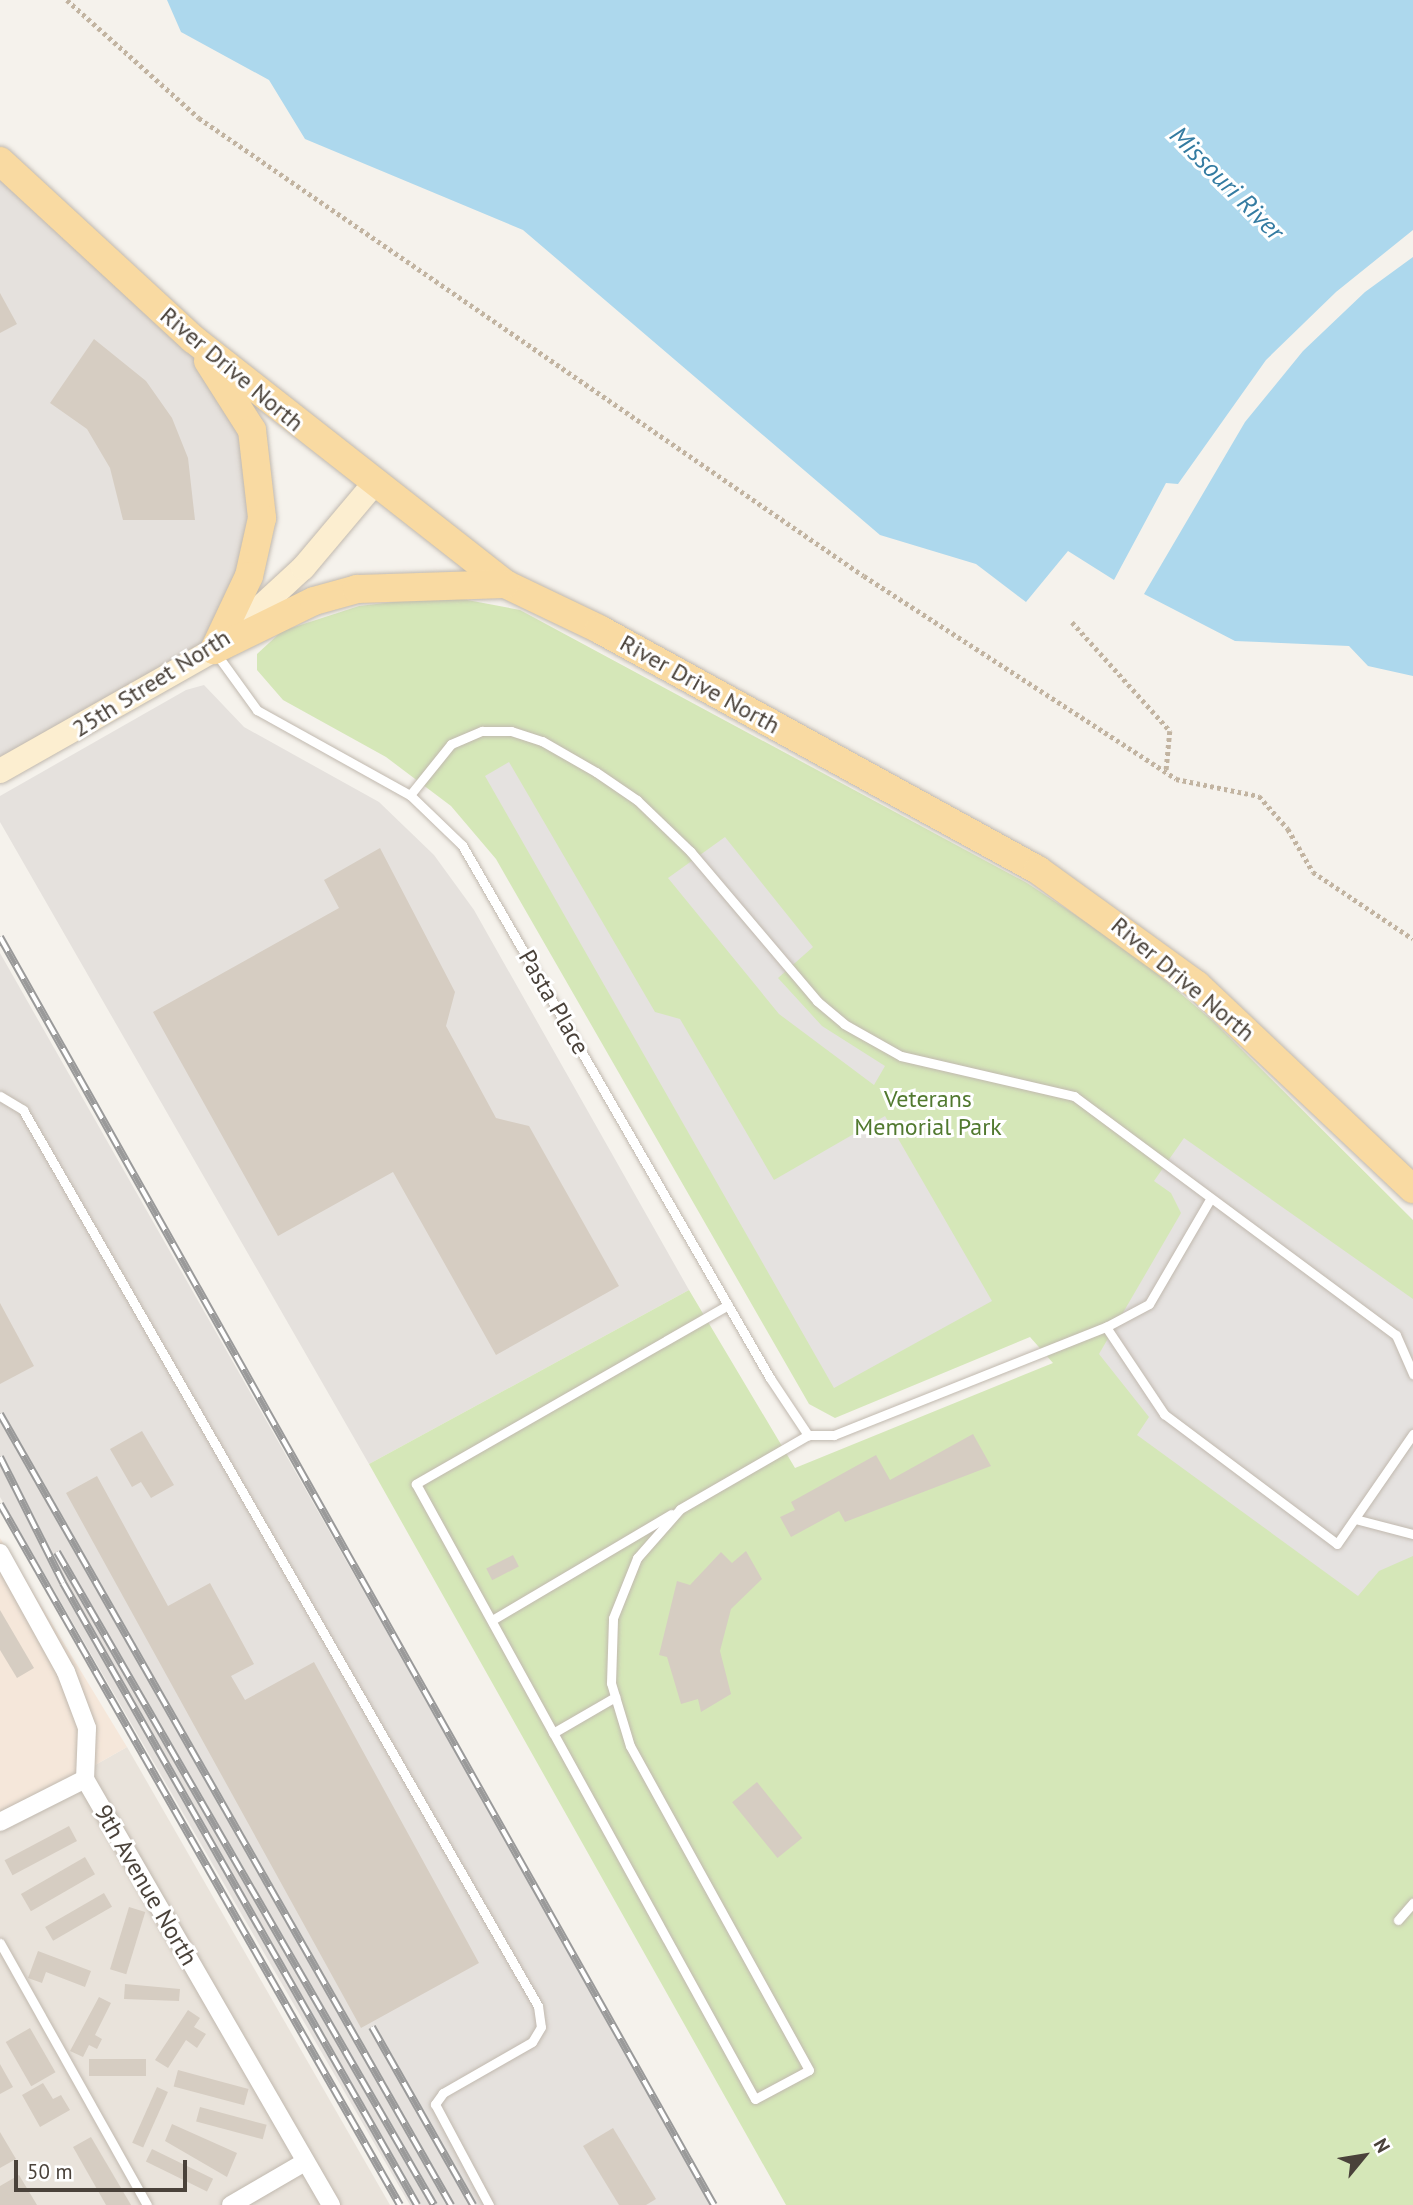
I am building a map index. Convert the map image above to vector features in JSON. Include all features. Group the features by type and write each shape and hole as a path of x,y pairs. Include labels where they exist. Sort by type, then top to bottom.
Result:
{"main road":[{"name":"River Drive North","path":"0,161 193,339 373,485 505,584 952,820 1059,884 1197,985 1413,1189"},
{"path":"193,339 252,430 260,471 262,518 249,576 214,650"},
{"path":"214,650 314,601 357,589 505,584"}],"street":[{"name":"25th Street North","path":"0,771 214,650 303,568 373,485"},
{"name":"9th Avenue North","path":"0,1553 66,1672 87,1728 85,1779 331,2205"},
{"path":"0,1822 85,1779"},
{"path":"231,2205 305,2162"}],"lane":[{"name":"Pasta Place","path":"214,650 257,710 410,795 462,845 728,1306 808,1435"},
{"path":"410,795 440,754 463,737 511,731 542,741 637,800 673,834 817,1001 844,1024 901,1056 1062,1089 1209,1201 1396,1335 1413,1374"},
{"path":"0,1096 23,1110 538,2006 541,2027 532,2042 443,2093 435,2104 489,2205"},
{"path":"492,1620 808,1435 834,1435 1106,1327 1149,1304 1209,1201"},
{"path":"680,1509 637,1558 613,1618 615,1697 630,1746 809,2070 755,2099 416,1484 728,1306"},
{"path":"1106,1327 1164,1414 1337,1544 1413,1434"},
{"path":"1354,1519 1413,1534"},
{"path":"554,1733 615,1697"},
{"path":"1398,1920 1413,1903"},
{"path":"0,1943 147,2205"}],"path":[{"path":"67,0 199,118 864,576 1176,779 1259,796 1288,828 1313,872 1413,939"},
{"path":"1072,622 1170,731 1166,773"}],"shaded area":[{"path":"0,161 193,339 252,430 262,518 214,650 0,770"},
{"path":"204,685 244,727 379,802 434,855 474,910 689,1290 369,1464 0,822 0,796 186,690"},
{"path":"509,762 655,1012 680,1019 774,1180 885,1116 992,1301 834,1388 485,776"},
{"path":"725,837 813,947 778,978 822,1026 885,1066 874,1085 779,1014 668,878"},
{"path":"0,953 713,2205 410,2205 0,1497"},
{"path":"1184,1138 1413,1299 1413,1556 1379,1571 1358,1596 1137,1435 1149,1417 1099,1354 1181,1213 1171,1193 1154,1181"},
{"path":"0,1538 127,1747 0,1819"},
{"path":"127,1747 390,2205 0,2205 0,1819"}],"green space":[{"name":"Veterans Memorial Park","path":"446,596 520,610 1027,883 1133,953 1213,1021 1413,1220 1413,2205 786,2205 369,1464 689,1290 795,1468 1053,1363 1030,1337 835,1418 809,1404 496,859 451,806 386,757 283,700 257,670 257,654 282,631 359,606"}],"water":[{"name":"Missouri River","path":"167,0 1413,0 1413,230 1336,292 1266,360 1178,484 1166,483 1114,580 1068,551 1026,602 976,564 880,535 523,230 305,139 269,80 181,32"},
{"path":"1413,257 1413,676 1368,666 1349,646 1235,641 1144,594 1245,422 1303,351 1365,292"}],"building":[{"path":"0,293 17,324 0,333"},
{"path":"94,339 146,381 172,418 188,458 195,520 123,520 110,468 87,429 50,403"},
{"path":"380,848 455,992 446,1026 496,1118 529,1126 619,1286 496,1355 393,1172 278,1236 153,1012 339,908 324,880"},
{"path":"0,1303 34,1366 0,1384"},
{"path":"142,1431 174,1485 151,1498 141,1482 132,1487 110,1449"},
{"path":"973,1434 991,1466 845,1522 839,1511 791,1537 780,1517 795,1510 791,1502 876,1455 890,1480"},
{"path":"97,1476 168,1606 210,1583 254,1664 231,1676 245,1700 314,1662 479,1963 361,2028 66,1493"},
{"path":"746,1551 762,1579 731,1609 720,1651 731,1694 701,1712 698,1699 681,1704 667,1657 659,1655 677,1581 690,1585 721,1552 732,1563"},
{"path":"513,1555 519,1567 492,1580 486,1569"},
{"path":"0,1610 34,1668 17,1678 0,1650"},
{"path":"757,1782 802,1838 777,1858 732,1802"},
{"path":"69,1826 77,1841 13,1875 5,1860"},
{"path":"85,1857 95,1874 31,1911 21,1894"},
{"path":"104,1893 112,1907 53,1941 45,1927"},
{"path":"129,1907 145,1912 126,1974 110,1969"},
{"path":"38,1951 91,1971 85,1987 46,1972 42,1983 28,1978"},
{"path":"125,1984 180,1989 179,2001 124,1999"},
{"path":"99,1997 111,2003 95,2035 102,2039 97,2049 89,2045 83,2057 70,2051"},
{"path":"188,2010 200,2018 194,2027 206,2034 197,2048 186,2040 168,2068 155,2060"},
{"path":"30,2028 56,2072 31,2086 6,2042"},
{"path":"89,2059 146,2059 146,2076 89,2076"},
{"path":"0,2064 13,2087 0,2094"},
{"path":"178,2070 249,2089 244,2105 174,2086"},
{"path":"43,2083 53,2099 61,2095 70,2110 40,2127 22,2095"},
{"path":"157,2087 168,2092 143,2148 132,2143"},
{"path":"200,2107 267,2125 263,2139 196,2121"},
{"path":"172,2124 237,2153 227,2177 165,2141"},
{"path":"613,2128 656,2199 646,2205 619,2205 583,2146"},
{"path":"0,2132 16,2159 0,2168"},
{"path":"91,2137 131,2205 106,2205 73,2147"},
{"path":"152,2149 213,2179 207,2191 146,2162"},
{"path":"19,2175 37,2205 0,2205 0,2186"}],"railway":[{"path":"0,937 714,2205"},
{"path":"0,1414 451,2205"},
{"path":"0,1457 63,1583 417,2205"},
{"path":"0,1504 400,2205"},
{"path":"57,1552 434,2205"},
{"path":"372,2027 473,2205"}]}
